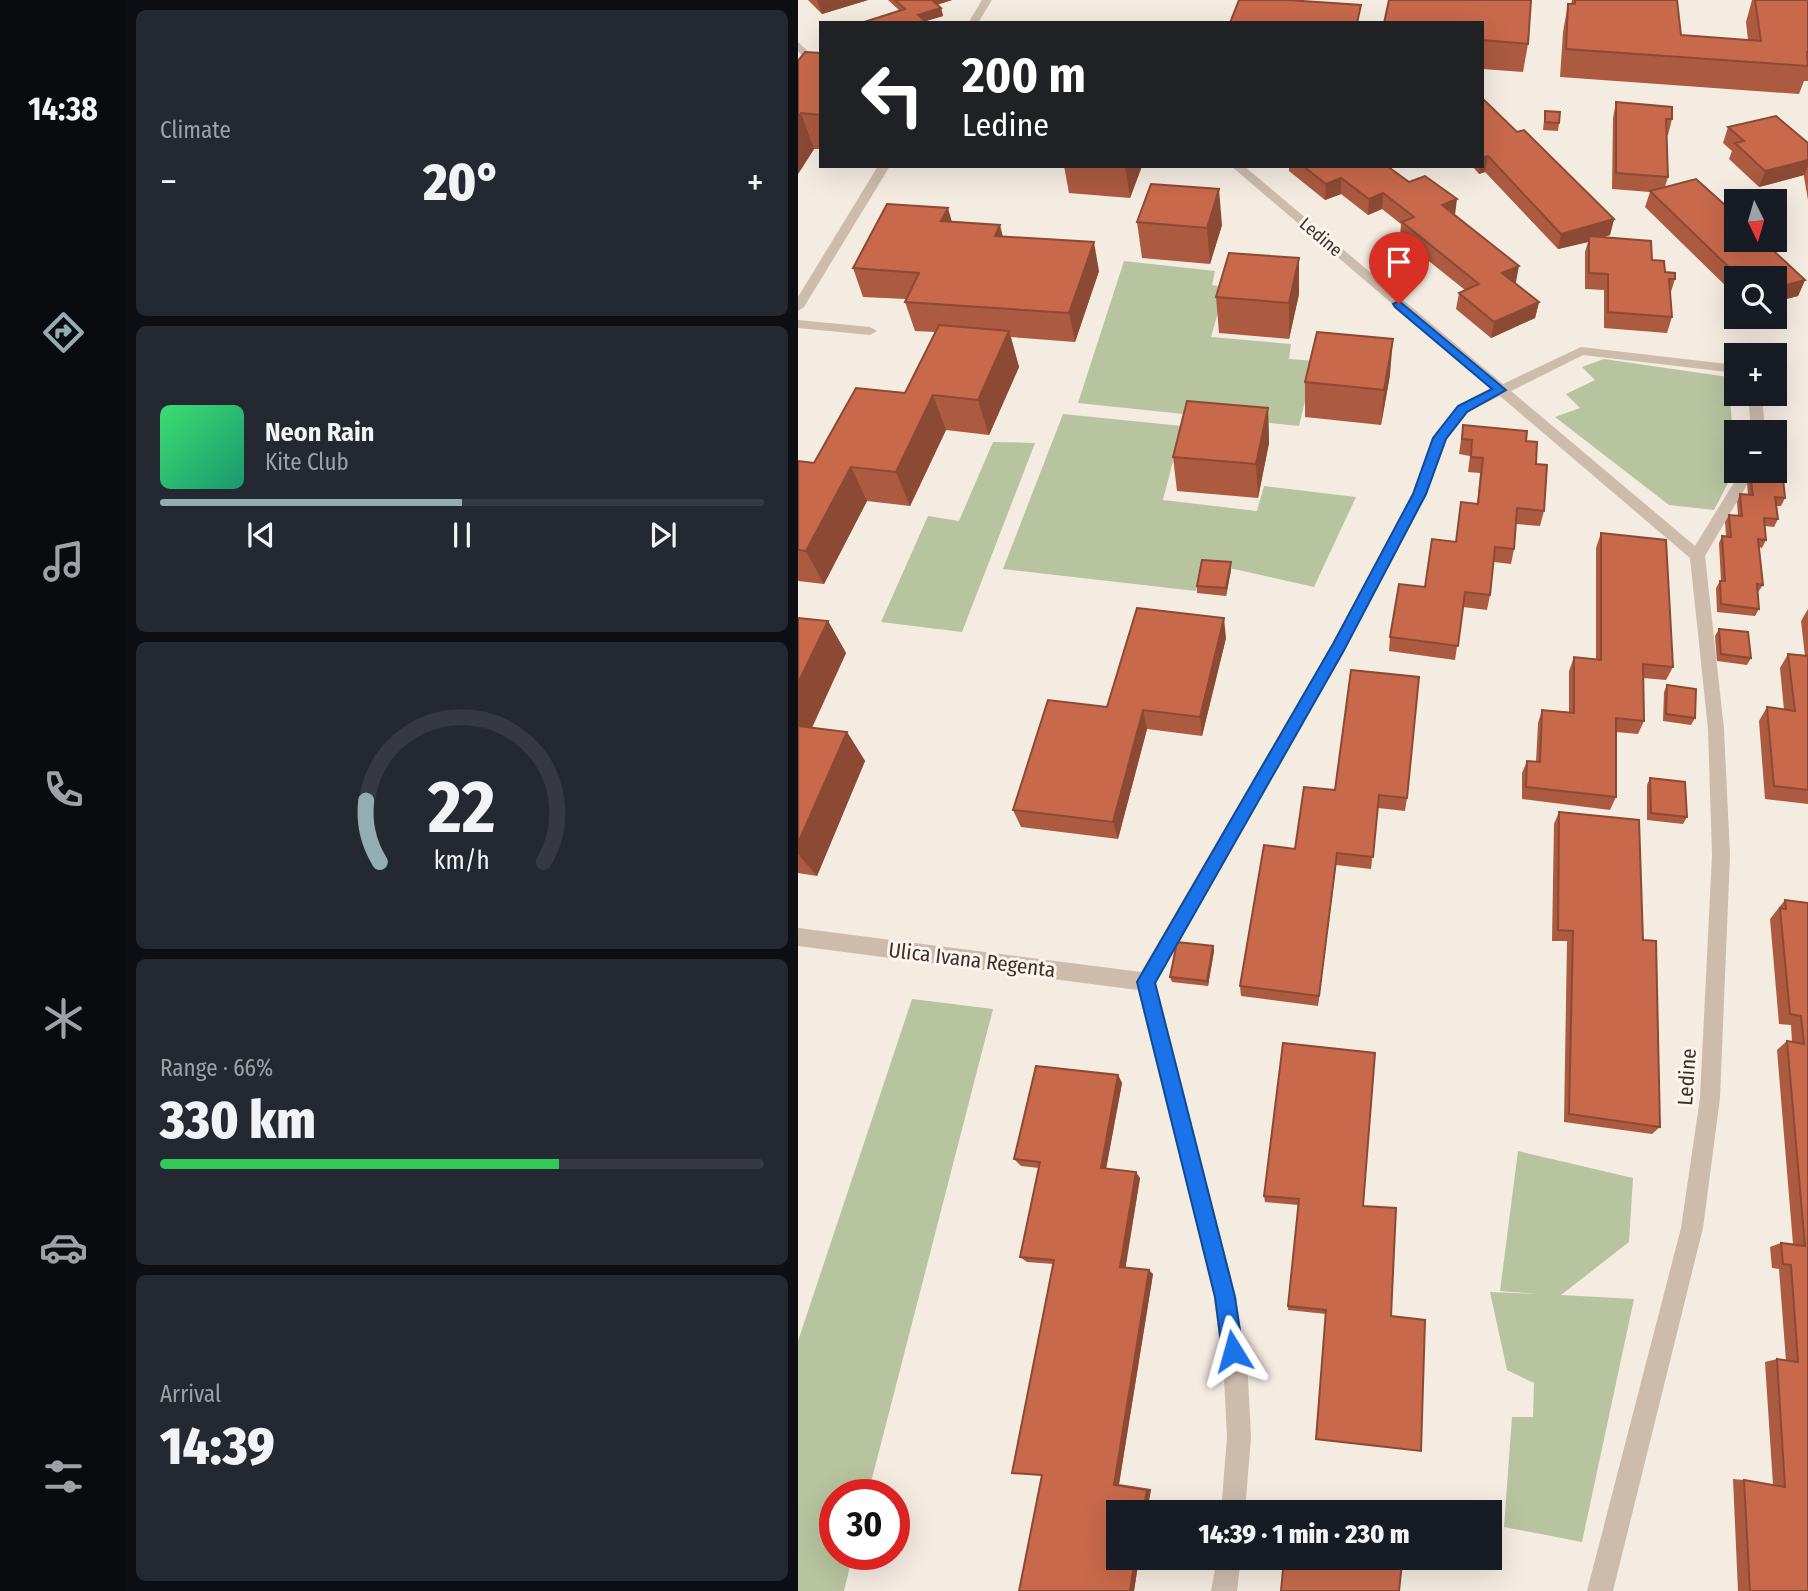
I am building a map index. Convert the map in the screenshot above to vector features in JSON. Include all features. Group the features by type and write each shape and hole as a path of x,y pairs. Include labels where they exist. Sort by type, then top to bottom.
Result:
{"street":[{"path":"974,21 987,0"},
{"path":"798,46 811,60 819,60"},
{"path":"798,307 883,168"},
{"name":"Ledine","path":"1239,168 1697,556 1716,729 1721,855 1710,1098 1692,1228 1601,1591"},
{"path":"798,324 870,331"},
{"path":"1234,1500 1239,1437 1236,1378 1225,1297 1146,982 1341,642 1420,494 1440,438 1463,409 1581,351 1724,368"},
{"path":"1697,556 1741,483"},
{"name":"Ulica Ivana Regenta","path":"798,937 1146,982"},
{"path":"1224,1591 1227,1570"}],"green space":[{"path":"1124,261 1215,271 1212,285 1225,287 1211,337 1291,344 1289,359 1315,361 1299,426 1078,403"},
{"path":"1604,359 1724,376 1724,406 1731,406 1732,420 1724,420 1724,483 1728,483 1714,510 1669,505 1555,417 1580,408 1566,394 1595,380 1582,367"},
{"path":"1063,414 1182,426 1163,500 1257,511 1264,486 1356,497 1314,587 1234,569 1202,566 1196,591 1003,569"},
{"path":"993,442 1035,443 962,632 881,622 928,516 959,521"},
{"path":"912,999 993,1009 872,1479 819,1479 819,1570 849,1570 844,1591 798,1591 798,1341"},
{"path":"1518,1151 1633,1178 1629,1242 1561,1295 1634,1299 1582,1542 1504,1527 1512,1417 1533,1417 1534,1383 1507,1370 1490,1292 1537,1294 1500,1291"}],"building":[{"path":"895,0 932,0 941,8 918,15 925,21 867,21 905,9"},
{"path":"1239,0 1361,5 1357,21 1231,21"},
{"path":"1389,0 1531,0 1528,44 1484,40 1484,21 1384,21"},
{"path":"1575,0 1677,0 1681,35 1761,41 1755,0 1808,0 1808,66 1566,49 1568,4 1575,4"},
{"path":"805,52 819,53 819,115 801,113 798,117 798,61"},
{"path":"1484,100 1517,132 1524,130 1614,219 1561,234 1488,156 1484,157"},
{"path":"1616,102 1672,107 1672,119 1666,119 1668,177 1616,173"},
{"path":"1545,111 1560,112 1559,123 1545,122"},
{"path":"1776,116 1808,143 1808,160 1765,171 1735,143 1744,141 1728,127"},
{"path":"1306,168 1390,168 1409,182 1425,176 1457,199 1442,205 1519,266 1502,273 1539,302 1494,322 1459,293 1479,284 1402,222 1414,217 1383,193 1369,199 1341,178 1326,184"},
{"path":"1696,179 1724,204 1724,252 1775,252 1805,280 1787,285 1787,266 1728,266 1650,191"},
{"path":"1151,184 1219,189 1207,228 1137,222"},
{"path":"887,204 948,208 941,221 1000,225 995,236 1094,242 1069,313 905,302 919,273 853,268"},
{"path":"1589,236 1651,241 1652,260 1664,261 1665,272 1675,273 1675,279 1669,279 1672,317 1608,312 1608,274 1589,273"},
{"path":"1229,253 1299,258 1289,303 1216,297"},
{"path":"939,325 1009,331 978,400 933,395 896,472 851,467 806,551 798,550 798,461 814,463 856,388 905,393"},
{"path":"1317,332 1393,339 1384,390 1305,382"},
{"path":"1187,401 1268,408 1256,464 1173,457"},
{"path":"1463,425 1527,431 1526,441 1537,442 1536,464 1547,465 1544,511 1517,508 1514,549 1495,547 1490,595 1465,592 1458,646 1390,637 1399,584 1425,587 1432,539 1456,542 1461,502 1478,504 1483,458 1471,457 1472,440 1462,439"},
{"path":"1751,483 1784,483 1785,498 1775,497 1778,519 1764,518 1766,540 1758,539 1763,585 1757,584 1759,609 1721,604 1720,581 1725,581 1722,536 1731,537 1729,515 1742,516 1740,494 1753,495"},
{"path":"1601,533 1666,540 1673,667 1643,664 1644,721 1616,718 1616,797 1526,787 1527,761 1540,762 1542,710 1574,713 1574,657 1601,660"},
{"path":"1202,560 1231,562 1226,588 1197,586"},
{"path":"1137,608 1224,618 1200,717 1143,710 1113,822 1013,810 1048,700 1107,707"},
{"path":"798,618 828,621 798,683"},
{"path":"1719,629 1748,632 1751,658 1721,654"},
{"path":"1788,654 1808,656 1808,790 1774,786 1767,707 1795,711"},
{"path":"1351,670 1419,677 1407,798 1379,795 1373,857 1337,853 1319,996 1240,986 1264,845 1295,849 1304,787 1335,790"},
{"path":"1667,685 1696,689 1695,718 1666,714"},
{"path":"798,726 847,732 798,843"},
{"path":"1650,778 1685,782 1687,817 1651,813"},
{"path":"1559,812 1639,820 1643,940 1656,941 1660,1127 1569,1114 1573,931 1558,930"},
{"path":"1785,900 1808,903 1808,1591 1750,1591 1744,1480 1785,1487 1777,1359 1798,1362 1791,1265 1783,1264 1781,1243 1805,1246 1787,1041 1804,1044 1801,1016 1790,1014 1780,908 1786,909"},
{"path":"1177,942 1213,946 1207,981 1170,977"},
{"path":"1283,1043 1375,1053 1363,1206 1396,1208 1391,1316 1425,1320 1421,1451 1316,1439 1326,1310 1288,1306 1299,1199 1264,1196"},
{"path":"1036,1066 1118,1075 1101,1168 1136,1172 1120,1267 1149,1270 1114,1485 1147,1490 1145,1500 1106,1500 1106,1570 1133,1570 1130,1591 1019,1591 1042,1475 1012,1473 1054,1260 1020,1257 1040,1162 1014,1159"},
{"path":"1283,1570 1401,1570 1399,1591 1281,1591"}],"route":[{"path":"1233,1351 1225,1297 1146,982 1338,648 1420,494 1440,438 1463,409 1500,390 1399,304"}]}
